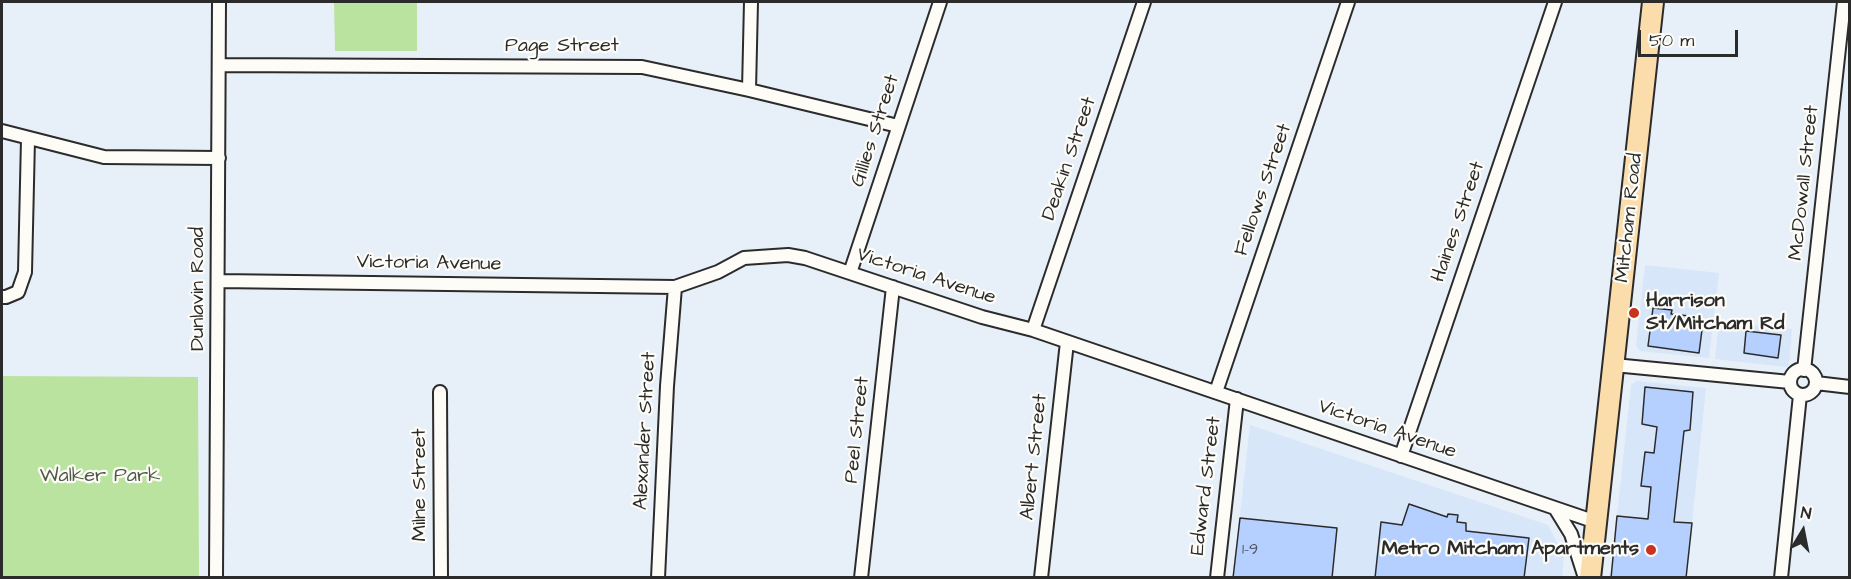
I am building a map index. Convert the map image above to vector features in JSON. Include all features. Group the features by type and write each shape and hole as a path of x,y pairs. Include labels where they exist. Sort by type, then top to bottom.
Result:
{"main road":[{"name":"Mitcham Road","path":"1590,578 1653,2"}],"street":[{"name":"Dunlavin Road","path":"216,578 219,2"},
{"path":"749,90 751,2"},
{"name":"Gillies Street","path":"850,273 940,2"},
{"name":"Deakin Street","path":"1033,330 1144,2"},
{"name":"Fellows Street","path":"1216,392 1348,2"},
{"name":"Haines Street","path":"1401,456 1555,2"},
{"name":"McDowall Street","path":"1804,370 1844,2"},
{"name":"Page Street","path":"219,65 642,67 898,126"},
{"path":"2,131 104,157 219,158"},
{"path":"2,297 18,292 25,272 28,139"},
{"name":"Victoria Avenue","path":"219,281 675,287 718,272 744,258 788,255 805,258 982,317 1033,330 1596,522"},
{"name":"Alexander Street","path":"658,578 667,386 675,287"},
{"name":"Peel Street","path":"861,578 892,287"},
{"name":"Albert Street","path":"1041,578 1066,342"},
{"path":"1614,364 1790,382"},
{"path":"1804,370 1811,372 1816,383 1815,388 1809,393 1800,395 1793,391 1790,382 1793,374 1804,370"},
{"path":"1816,383 1850,387"},
{"name":"Milne Street","path":"440,392 441,578"},
{"path":"1781,578 1800,395"},
{"name":"Edward Street","path":"1217,578 1237,399"},
{"path":"1555,508 1571,534 1585,578"}],"shaded area":[{"path":"1645,265 1719,273 1709,358 1640,351 1636,346"},
{"path":"1719,321 1792,329 1789,365 1786,367 1715,359"},
{"path":"1636,381 1706,388 1692,523 1617,516 1631,385"},
{"path":"1250,425 1548,525 1564,556 1562,577 1233,578"}],"green space":[{"path":"334,2 417,2 417,51 335,51"},
{"name":"Walker Park","path":"2,376 198,377 199,577 2,577"}],"building":[{"path":"1653,308 1672,310 1671,314 1699,317 1698,329 1702,330 1699,353 1648,346"},
{"path":"1746,331 1781,335 1778,358 1744,353"},
{"path":"1645,387 1693,392 1690,430 1684,431 1674,522 1692,523 1686,578 1611,578 1617,516 1648,519 1651,487 1641,486 1645,452 1654,453 1657,427 1642,424"},
{"path":"1409,504 1447,517 1448,514 1458,515 1457,522 1466,523 1466,531 1529,538 1524,578 1375,578 1381,522 1402,525"},
{"path":"1240,518 1337,528 1332,578 1233,578"}],"place":[{"name":"Harrison St/Mitcham Rd","path":"1634,313"},
{"name":"Metro Mitcham Apartments","path":"1651,550"}]}
